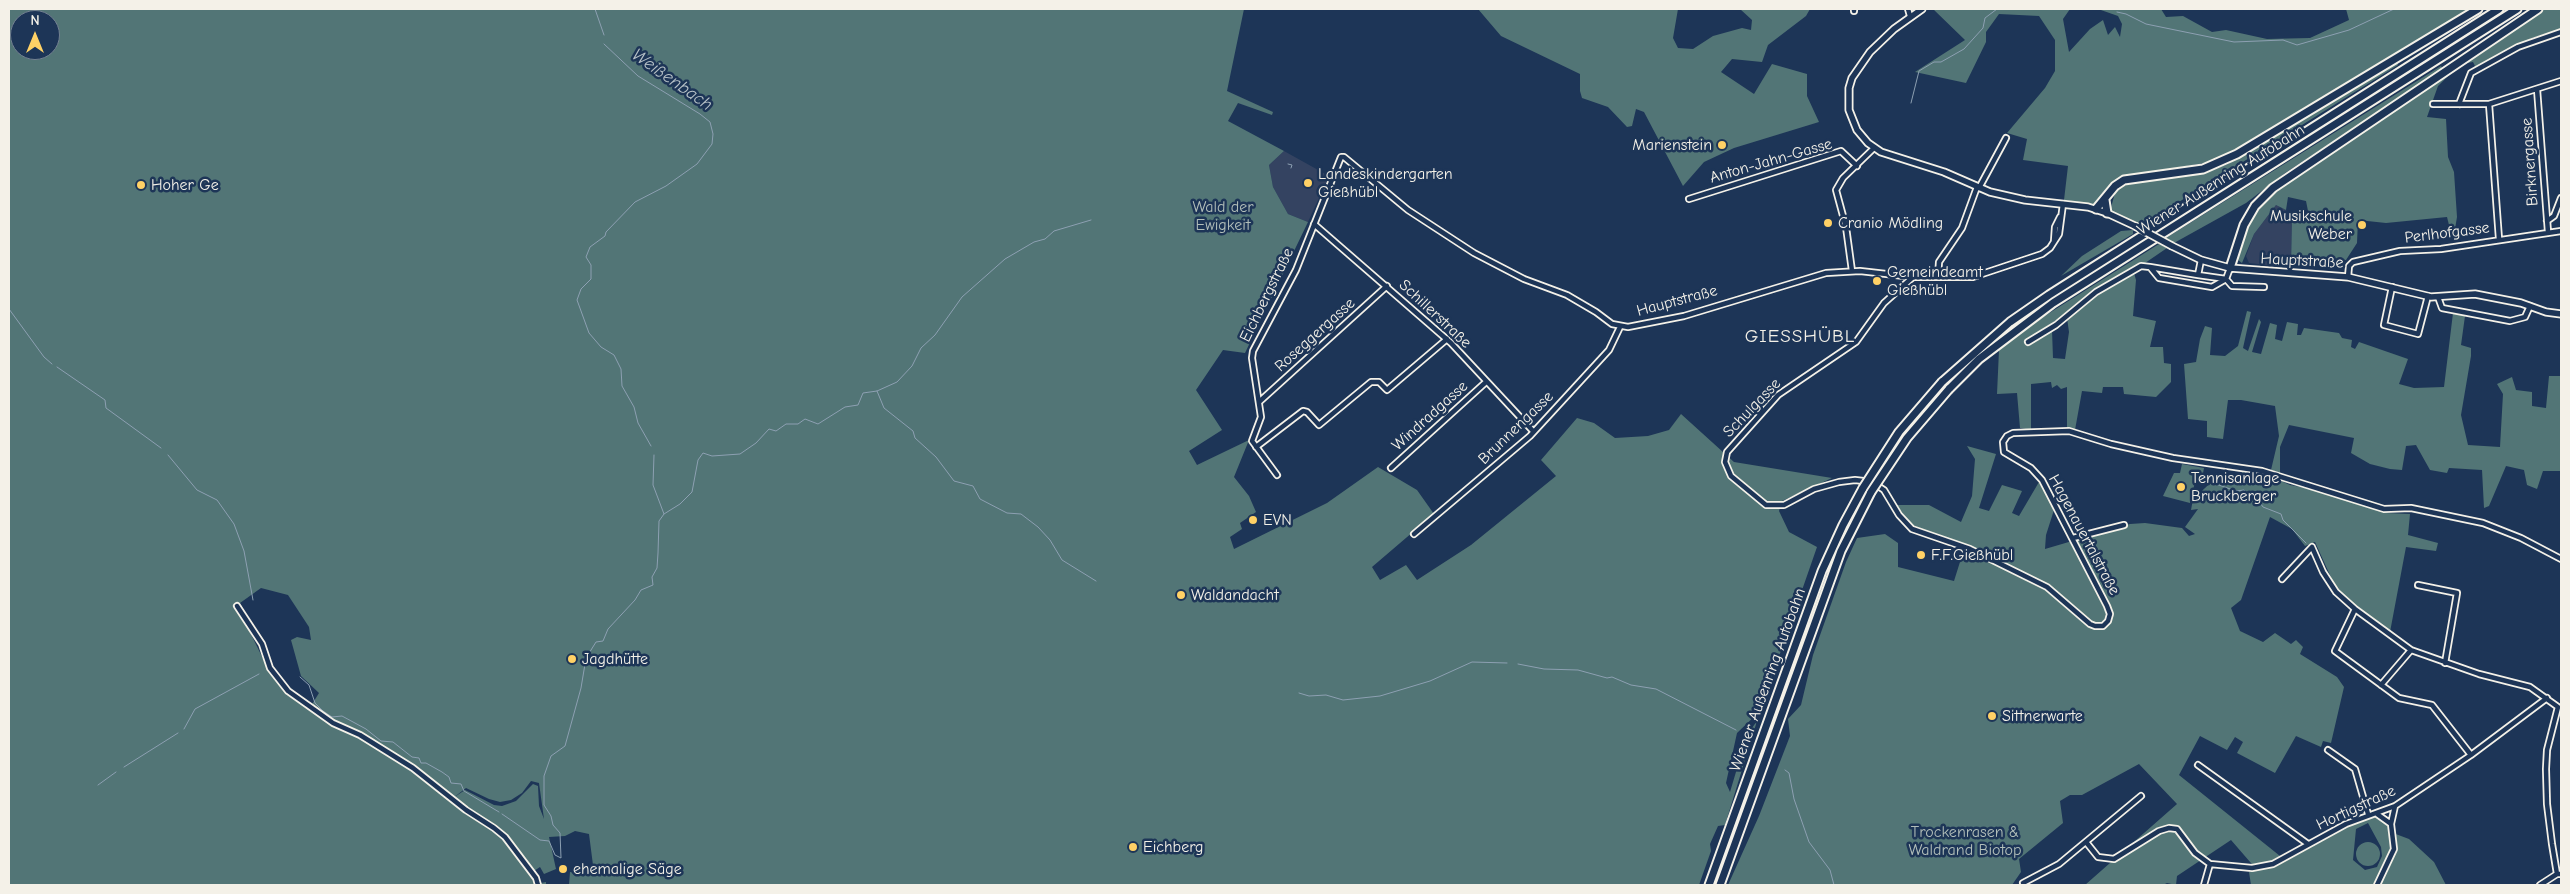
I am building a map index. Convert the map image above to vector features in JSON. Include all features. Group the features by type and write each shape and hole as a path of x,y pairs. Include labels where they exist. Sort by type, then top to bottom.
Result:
{"highway":[{"path":"2096,209 2106,200 2115,186 2124,180 2203,169 2237,154 2478,9"},
{"name":"Wiener Außenring Autobahn","path":"1709,885 1822,571 1863,488 1900,432 1942,382 2002,328 2049,295 2499,9"},
{"name":"Wiener Außenring Autobahn","path":"1720,885 1841,551 1871,492 1907,438 1949,389 1979,360 2053,303 2517,9"},
{"path":"2230,268 2244,225 2255,206 2273,188 2538,9"},
{"path":"2106,200 2107,213"}],"main road":[{"path":"1922,9 1910,16 1863,59 1849,88 1849,110 1858,130 1874,148 1890,156 1944,172 1978,187 2013,198 2063,204"},
{"name":"Hauptstraße","path":"2063,204 2096,209 2107,213 2201,260 2230,268 2348,277 2428,296 2475,294 2561,314"}],"street":[{"path":"1908,9 1910,16"},
{"path":"2460,104 2471,73 2518,47 2561,32"},
{"path":"2434,104 2490,104 2561,81"},
{"name":"Birknergasse","path":"2537,89 2548,232"},
{"path":"2490,104 2499,239"},
{"path":"1938,277 1938,262 1962,228 1978,187 2006,138"},
{"path":"1852,271 1846,226 1836,190 1844,178 1874,148"},
{"name":"Anton-Jahn-Gasse","path":"1689,199 1841,151 1857,166"},
{"name":"Eichbergstraße","path":"1256,447 1252,441 1261,417 1252,358 1253,351 1296,270 1339,158 1344,157"},
{"name":"Hauptstraße","path":"1344,157 1408,210 1474,253 1524,280 1567,295 1620,327 1638,326 1684,316 1812,276 1852,271 1913,277 1973,277 2042,254 2054,241 2055,227 2063,204"},
{"path":"2547,221 2554,216 2561,198"},
{"name":"Schillerstraße","path":"1314,224 1447,339 1533,431"},
{"name":"Perlhofgasse","path":"2348,277 2349,266 2360,260 2400,251 2441,249 2561,231"},
{"path":"2028,342 2056,325 2096,292 2141,266 2198,275 2201,260"},
{"path":"2150,267 2160,278 2212,287 2226,279 2230,268"},
{"name":"Hauptstraße","path":"2198,275 2226,279 2232,286 2264,287"},
{"name":"Schulgasse","path":"1784,505 1766,504 1731,476 1725,462 1727,452 1765,408 1794,382 1856,342 1884,303 1913,277"},
{"name":"Roseggergasse","path":"1259,402 1386,286"},
{"path":"2392,287 2384,325 2418,334 2428,296"},
{"path":"2438,297 2442,308 2510,321 2525,317 2530,306"},
{"name":"Brunnengasse","path":"1414,534 1470,489 1533,431 1609,350 1620,327"},
{"path":"1277,475 1256,447 1303,411 1307,412 1319,425 1371,382 1379,382 1387,390 1447,339"},
{"name":"Windradgasse","path":"1391,468 1486,382"},
{"name":"Hagenauertalstraße","path":"1784,505 1822,486 1855,480 1872,482 1884,490 1899,515 1912,529 1970,549 2047,587 2090,624 2103,626 2108,621 2110,614 2107,606 2096,588 2073,538 2042,480 2031,468 2004,452 2002,448 2007,436 2013,433 2068,430 2104,442 2173,458 2262,471 2384,509 2411,508 2483,523 2522,538 2561,559"},
{"path":"2073,538 2124,525"},
{"path":"2282,579 2312,546 2323,572 2336,592 2354,609 2411,650 2444,662 2530,687 2560,705 2547,750 2546,769 2547,804 2559,874 2540,885"},
{"path":"2418,585 2457,593 2444,662"},
{"path":"237,606 262,644 270,668 281,683 304,704 333,723 360,735 413,768 466,810 494,828 504,837 536,878 538,885"},
{"path":"2354,609 2335,651 2399,698 2432,705 2471,755"},
{"path":"2381,686 2411,650"},
{"name":"Hortigstraße","path":"2210,864 2252,868 2273,864 2346,824 2368,814 2377,814 2395,806 2471,755 2547,698"},
{"path":"2328,750 2355,769 2368,814"},
{"path":"2198,764 2308,844"},
{"path":"2023,883 2059,864 2141,796"},
{"path":"2377,885 2394,849 2392,824 2395,806"},
{"path":"2377,814 2392,824"},
{"path":"2086,842 2098,857 2114,859 2159,831 2169,828 2177,829 2195,853 2210,864 2204,885"}],"shaded area":[{"path":"1284,151 1329,176 1308,222 1288,214 1273,187 1269,165"},
{"path":"2276,205 2286,210 2292,219 2291,264 2285,267 2249,263 2246,256 2254,234"}],"green space":[{"name":"Wald der Ewigkeit","path":"9,9 1244,9 1227,91 1273,112 1272,115 1238,103 1228,121 1284,151 1269,165 1273,187 1288,214 1308,222 1245,353 1223,350 1196,390 1222,430 1189,451 1197,465 1249,440 1234,477 1249,496 1256,512 1240,523 1242,529 1230,537 1234,549 1327,503 1378,467 1417,490 1434,514 1372,567 1380,580 1406,565 1417,580 1471,545 1556,476 1541,460 1577,418 1594,423 1615,438 1648,436 1669,430 1681,414 1734,462 1832,478 1782,501 1779,511 1789,532 1817,547 1760,711 1737,733 1726,783 1730,792 1747,735 1757,721 1725,825 1718,826 1710,844 1711,851 1699,885 569,885 570,872 590,875 594,873 589,834 575,831 565,836 549,837 556,869 544,874 540,867 534,871 502,831 450,800 504,837 536,884 546,882 546,885 9,885","holes":["261,588 288,595 309,627 311,640 297,637 291,640 301,676 319,693 309,709 282,687 269,671 245,622 247,616 240,603","531,781 539,783 544,819 539,806 538,786 533,784 516,801 502,806 494,805 465,790 453,798 466,788 500,802 511,800 522,793"]},
{"path":"1478,9 1678,9 1673,38 1678,48 1693,49 1713,36 1742,28 1751,30 1752,20 1740,9 1810,9 1806,16 1768,45 1762,62 1732,59 1721,72 1754,94 1772,64 1807,74 1807,96 1819,122 1734,148 1704,162 1683,186 1644,112 1636,109 1632,126 1627,127 1608,107 1582,98 1580,74 1501,36"},
{"path":"1933,9 2070,9 2063,19 2069,52 2090,29 2103,20 2108,35 2115,27 2120,37 2122,24 2118,16 2098,9 2161,9 2166,17 2183,16 2212,32 2226,30 2267,39 2310,38 2349,20 2346,9 2472,9 2237,149 2210,162 2123,177 2097,205 2064,200 2068,166 2023,160 2027,139 2007,133 2045,88 2055,71 2055,40 2039,16 1999,14 1986,32 1986,42 1966,83 1915,72 1965,40"},
{"path":"2543,9 2561,9 2561,29 2532,38 2468,73 2475,66 2473,62 2462,64"},
{"path":"2396,61 2398,65 2142,225 2110,211 2115,193 2124,184 2139,180 2205,173 2228,164"},
{"path":"2441,66 2443,70 2285,173 2246,203 2174,243 2166,238"},
{"path":"2453,71 2438,86 2427,117 2446,119 2448,157 2454,172 2457,217 2453,241 2447,217 2386,223 2358,220 2357,243 2346,260 2291,264 2292,219 2335,219 2333,213 2309,216 2306,201 2288,197 2286,210 2276,205 2254,234 2242,263 2238,260 2243,238 2252,218 2267,200 2295,176"},
{"path":"2133,230 2133,234 2061,276 2082,256 2121,231"},
{"path":"2159,244 2167,248 2113,285 2134,273 2136,280 2133,316 2156,321 2150,347 2163,347 2164,363 2171,364 2171,382 2156,397 2124,394 2123,387 2103,387 2102,393 2082,391 2075,430 2067,428 2067,387 2061,389 2057,385 2052,388 2051,382 2031,384 2031,430 2020,428 2017,393 1997,394 1999,350 2043,317","holes":["2067,318 2069,332 2065,359 2053,358 2052,330 2033,337 2056,320"]},
{"path":"2247,311 2251,312 2243,348 2248,351 2259,319 2261,322 2252,352 2261,354 2270,323 2277,325 2275,339 2282,341 2287,322 2298,324 2297,335 2301,335 2304,328 2339,333 2342,338 2352,340 2351,347 2355,349 2359,342 2408,359 2399,384 2414,388 2444,387 2453,313 2465,316 2461,345 2471,348 2471,356 2461,415 2468,445 2500,447 2503,394 2497,384 2512,377 2516,390 2532,392 2532,406 2546,408 2549,376 2561,376 2561,471 2543,471 2537,489 2527,485 2524,470 2506,466 2489,506 2484,508 2482,470 2449,468 2447,473 2430,470 2416,445 2406,446 2402,470 2390,469 2370,464 2351,453 2354,438 2289,425 2280,447 2280,473 2271,470 2279,436 2275,406 2241,400 2228,400 2223,439 2207,437 2207,421 2188,419 2184,364 2196,362 2200,339 2205,326 2212,328 2210,355 2225,356 2238,346"},
{"name":"Trockenrasen & Waldrand Biotop","path":"1967,446 1996,454 1979,508 1989,511 2002,485 2022,491 2012,513 2019,516 2039,482 2054,510 2046,535 2045,549 2130,524 2145,523 2182,528 2189,536 2195,534 2185,527 2198,509 2191,510 2193,499 2217,477 2238,482 2243,471 2263,473 2290,485 2331,493 2386,513 2410,514 2408,535 2438,543 2436,551 2406,547 2390,632 2350,602 2334,584 2315,542 2305,546 2292,529 2270,517 2241,600 2231,608 2240,631 2263,642 2275,633 2291,644 2296,640 2303,647 2300,654 2337,677 2344,687 2331,743 2323,741 2321,747 2296,736 2275,773 2237,753 2243,742 2235,737 2227,750 2200,736 2179,775 2285,860 2364,818 2376,817 2389,825 2393,833 2409,839 2434,862 2446,885 2251,885 2249,872 2257,870 2231,840 2177,876 2176,885 2167,883 2163,885 2085,885 2177,804 2139,764 2082,795 2070,795 2060,801 2063,823 2019,859 2021,872 2012,885 1728,885 1759,816 1790,736 1788,719 1801,705 1813,655 1846,562 1857,538 1885,534 1898,543 1898,567 1954,581 1965,546 1912,525 1896,505 1929,505 1961,522 1972,496 1975,459","holes":["2368,823 2381,847 2382,856 2377,867 2365,870 2353,860 2356,829"]},
{"name":"Tennisanlage Bruckberger","path":"2182,464 2204,468 2202,479 2196,478 2190,503 2163,496 2174,473 2180,473"},
{"path":"2368,842 2377,845 2380,854 2377,863 2368,866 2359,863 2356,854 2359,845"}],"waterway":[{"name":"Weißenbach","path":"595,9 604,35"},
{"path":"1911,103 1919,71 1934,62 1941,62 1964,49 1983,28 1985,18 1997,9"},
{"path":"2012,9 2019,9"},
{"path":"2117,12 2126,14 2146,24 2234,42 2283,40 2297,45 2349,30 2394,9"},
{"name":"Weißenbach","path":"604,44 638,76 710,122 713,134 712,144 697,164 666,186 635,202 606,232 605,236 590,247 586,257 591,265 591,279 581,289 577,300 589,333 601,347 614,355 621,369 622,386 634,407 638,423 651,446"},
{"path":"1288,164 1292,165 1291,168"},
{"path":"664,514 680,504 692,492 698,460 703,453 712,456 740,454 756,443 769,429 776,431 786,424 798,424 805,419 818,424 845,407 858,405 863,393 877,391 897,382 912,366 921,348 935,335 962,297 1005,259 1034,242 1045,239 1054,231 1091,220"},
{"path":"9,309 44,357 52,364"},
{"path":"57,367 105,400 106,408 161,448"},
{"path":"877,391 884,408 913,431 915,438 936,457 954,481 973,486 980,499 1007,513 1021,514 1038,527 1050,540 1062,560 1096,581"},
{"path":"168,455 197,490 217,500 234,524 244,551 253,600"},
{"name":"Weißenbach","path":"502,814 540,840 549,841 555,855 561,858 560,833 553,825 551,816 544,805 544,776 551,756 565,746 581,688 586,658 596,642 603,641 608,629 635,600 641,590 653,585 652,577 657,568 659,521 664,514 653,485 654,455"},
{"path":"2213,483 2236,491 2244,490 2250,497 2256,497 2263,507 2281,514 2283,520 2306,543"},
{"path":"1299,693 1309,696 1326,695 1343,700 1380,696 1430,681 1472,662 1507,663"},
{"path":"1518,664 1544,669 1578,670 1607,678 1612,677 1631,685 1656,689 1736,730"},
{"path":"184,729 195,709 259,674"},
{"path":"300,677 309,685 315,703 323,711 332,717 342,716 366,729 381,741 393,742 412,757 419,758 421,763 426,763 442,772 449,777 451,783 461,784 464,791 499,812"},
{"path":"124,767 178,733"},
{"path":"1785,770 1789,773 1794,799 1809,842 1830,870 1834,885"},
{"path":"98,785 116,772"}],"place":[{"name":"Marienstein","path":"1722,145"},
{"name":"Landeskindergarten Gießhübl","path":"1308,183"},
{"name":"Hoher Ge","path":"141,185"},
{"name":"Cranio Mödling","path":"1828,223"},
{"name":"Musikschule Weber","path":"2362,225"},
{"name":"Gemeindeamt Gießhübl","path":"1877,281"},
{"name":"Tennisanlage Bruckberger","path":"2181,487"},
{"name":"EVN","path":"1253,520"},
{"name":"F.F.Gießhübl","path":"1921,555"},
{"name":"Waldandacht","path":"1181,595"},
{"name":"Jagdhütte","path":"572,659"},
{"name":"Sittnerwarte","path":"1992,716"},
{"name":"Eichberg","path":"1133,847"},
{"name":"ehemalige Säge","path":"563,869"}],"district":[{"name":"GIESSHÜBL","path":"1800,337"}]}
